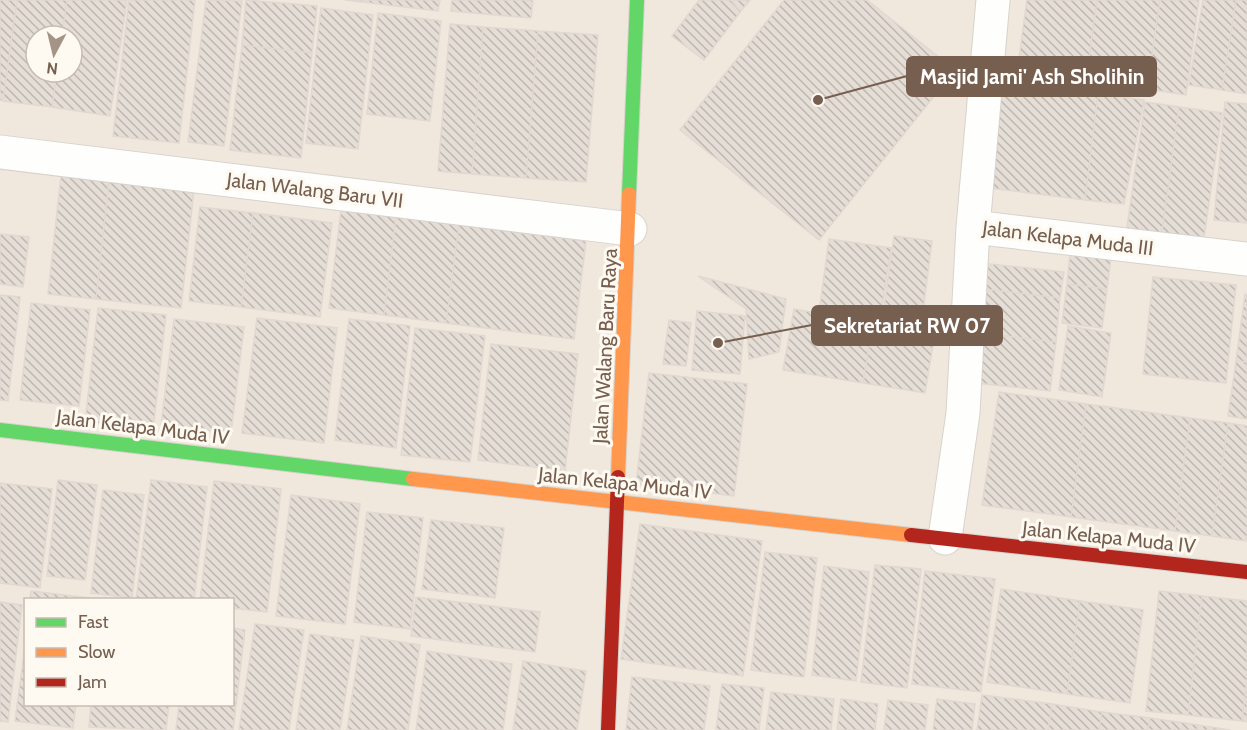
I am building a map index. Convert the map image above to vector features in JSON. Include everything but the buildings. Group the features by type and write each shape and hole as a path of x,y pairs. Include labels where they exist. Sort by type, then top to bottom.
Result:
{"street":[{"name":"Jalan Walang Baru Raya","path":"608,730 630,229 637,0"},
{"name":"Jalan Kelapa Muda III","path":"993,0 973,227 1247,259"},
{"name":"Jalan Walang Baru VII","path":"0,152 630,229"},
{"path":"945,538 963,413 973,227"},
{"name":"Jalan Kelapa Muda IV","path":"0,430 617,503 1247,572"}],"shaded area":[{"path":"0,0 1247,0 1247,730 0,730"}],"traffic: fast":[{"path":"629,194 637,0"},
{"path":"0,430 413,479"}],"traffic: slow":[{"path":"618,477 629,194"},
{"path":"413,479 911,535"}],"traffic: jam":[{"path":"608,730 618,477"},
{"path":"911,535 1247,572"}],"place":[{"name":"Masjid Jami' Ash Sholihin","path":"818,100"},
{"name":"Sekretariat RW 07","path":"718,343"}]}
